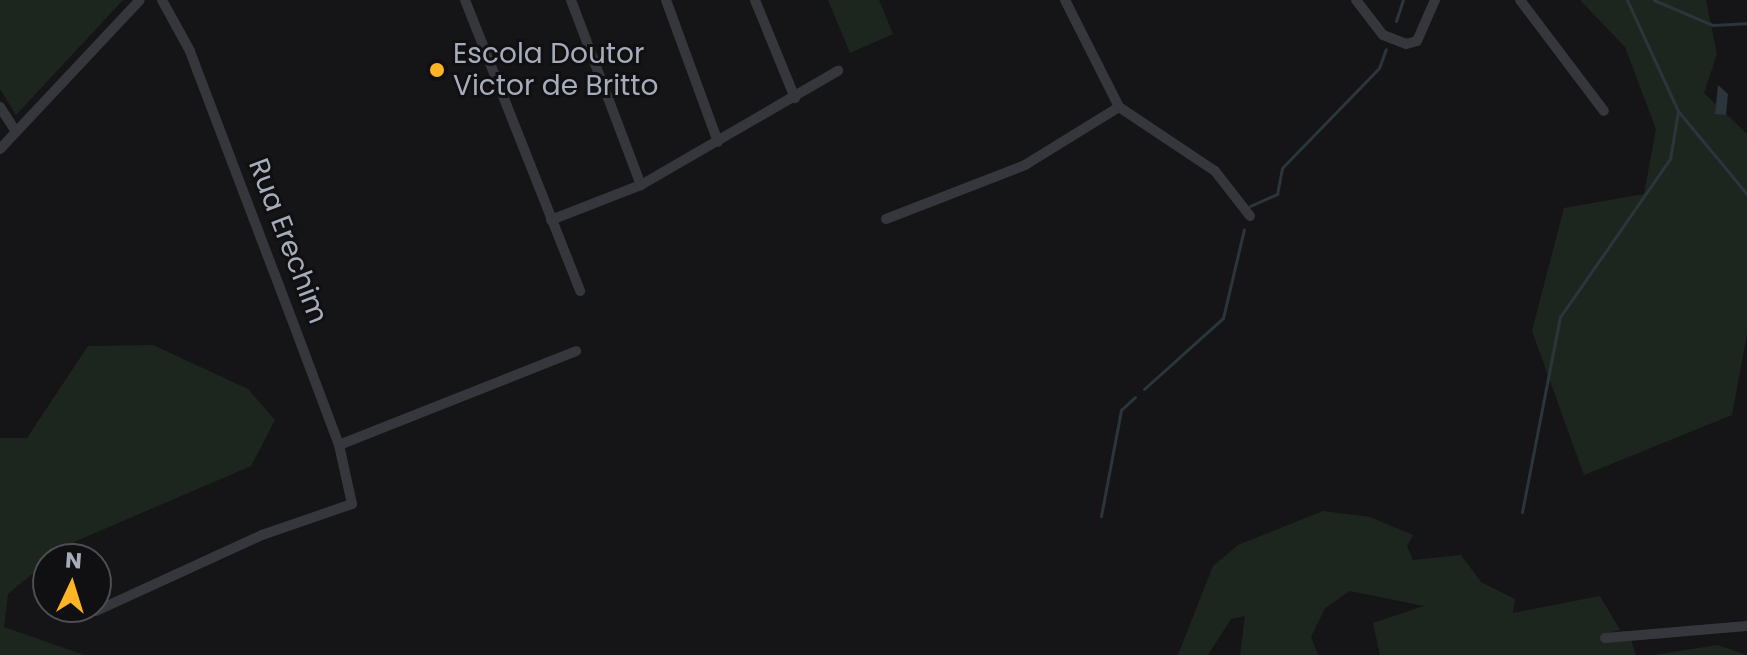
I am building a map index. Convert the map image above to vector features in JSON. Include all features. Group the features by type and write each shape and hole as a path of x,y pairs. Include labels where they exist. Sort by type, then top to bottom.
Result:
{"street":[{"path":"0,149 140,0"},
{"name":"Rua Erechim","path":"112,604 262,535 352,504 339,445 190,51 162,0"},
{"path":"465,0 580,291"},
{"path":"571,0 641,185"},
{"path":"666,0 718,142"},
{"path":"755,0 795,98"},
{"path":"1065,0 1119,107 1215,171 1250,216"},
{"path":"1356,0 1383,35 1396,43 1417,41 1435,0"},
{"path":"1520,0 1604,111"},
{"path":"551,220 641,185 838,71"},
{"path":"0,107 15,130"},
{"path":"886,219 1025,165 1119,107"},
{"path":"339,445 576,351"},
{"path":"1605,638 1747,626"}],"shaded area":[{"path":"0,0 123,0 16,115 0,89"},
{"path":"828,0 879,0 893,34 850,53"},
{"path":"1580,0 1706,0 1717,54 1704,93 1747,134 1747,334 1732,415 1584,475 1532,331 1564,208 1644,194 1656,129 1625,47"},
{"path":"1718,85 1728,94 1726,115 1715,114"},
{"path":"153,345 248,389 275,420 251,466 72,543 32,543 32,574 8,594 4,627 84,655 0,655 0,438 27,438 88,346"},
{"path":"1323,511 1370,517 1413,535 1407,546 1413,560 1461,555 1481,582 1515,599 1513,613 1600,596 1620,630 1604,634 1630,637 1636,655 1380,655 1373,623 1424,606 1350,591 1325,608 1311,637 1318,655 1240,655 1245,616 1231,619 1208,655 1178,655 1213,566 1238,545"},
{"path":"1718,645 1746,655 1653,655"}],"waterway":[{"path":"1396,21 1403,0"},
{"path":"1627,0 1678,111 1747,194"},
{"path":"1654,0 1713,25 1747,23"},
{"path":"1250,206 1277,194 1282,168 1379,68 1386,49"},
{"path":"1522,512 1560,317 1670,159 1678,111"},
{"path":"1144,389 1223,318 1244,229"},
{"path":"1101,516 1121,410 1135,397"}],"place":[{"name":"Escola Doutor Victor de Britto","path":"437,70"}]}
